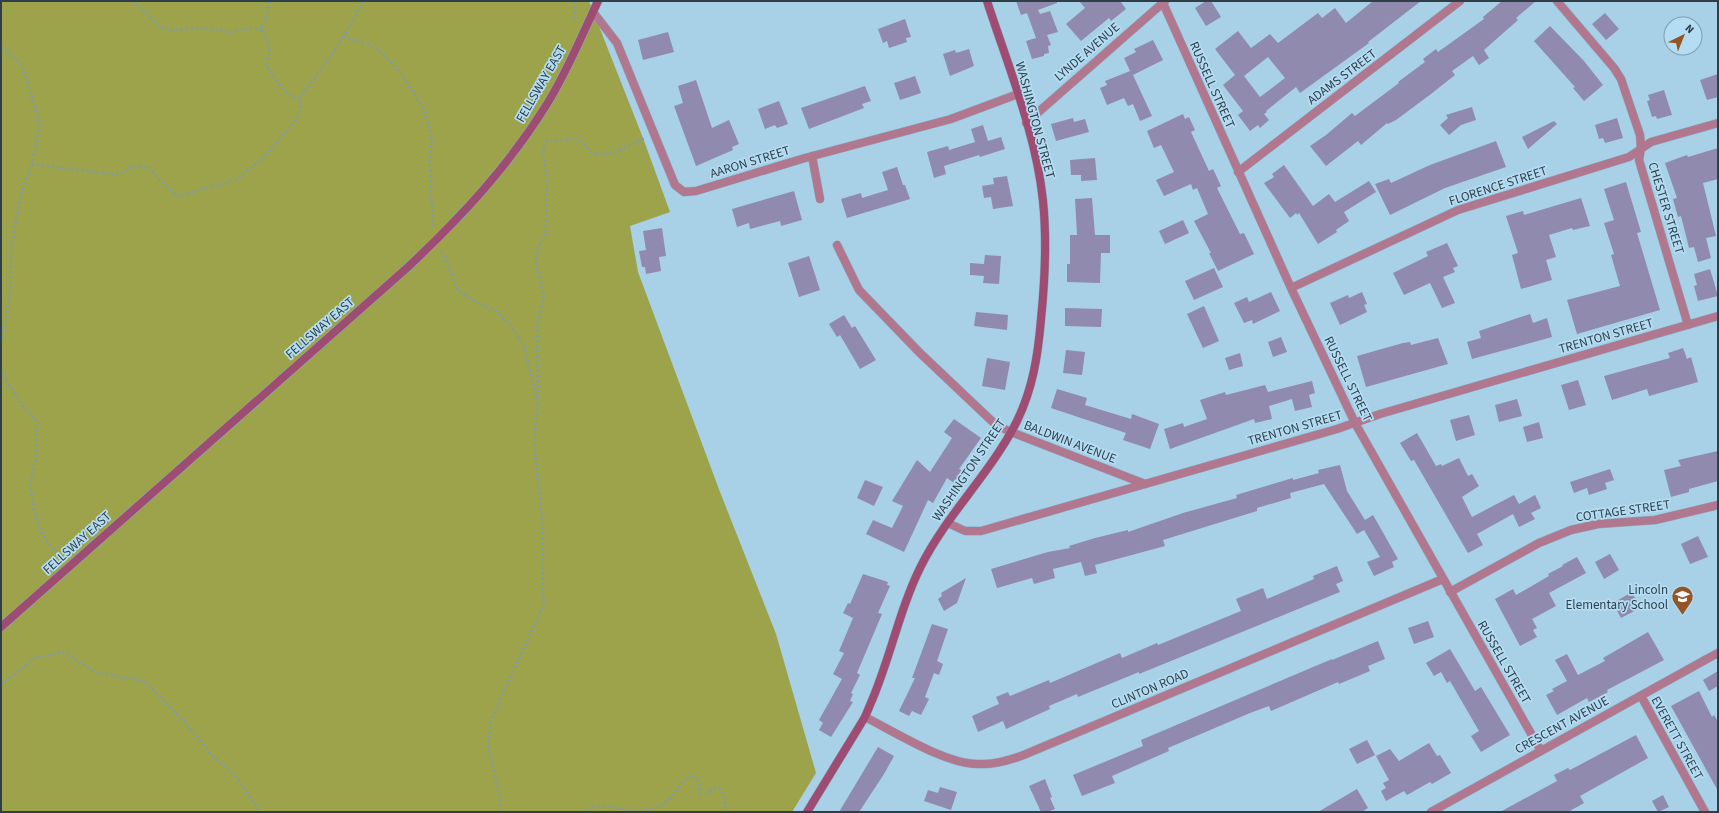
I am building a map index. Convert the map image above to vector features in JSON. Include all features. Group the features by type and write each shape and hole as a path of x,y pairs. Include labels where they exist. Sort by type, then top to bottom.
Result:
{"main road":[{"name":"FELLSWAY EAST","path":"1,627 435,241 483,192 516,151 548,103 598,1"},
{"name":"WASHINGTON STREET","path":"807,812 864,717 880,681 917,574 948,523 996,456 1011,432 1026,400 1035,370 1043,304 1045,248 1043,201 1035,157 1018,94 987,1"}],"street":[{"name":"ADAMS STREET","path":"1238,172 1460,1"},
{"name":"CHESTER STREET","path":"1557,1 1614,68 1626,91 1640,135 1641,148 1639,160 1688,325"},
{"name":"RUSSELL STREET","path":"1164,2 1238,172 1355,423 1541,751"},
{"name":"LYNDE AVENUE","path":"1026,123 1164,2"},
{"name":"AARON STREET","path":"593,12 616,39 675,186 686,192 696,191 812,156 951,119 1018,94"},
{"name":"FLORENCE STREET","path":"1291,288 1458,210 1629,157 1651,142 1718,123"},
{"path":"812,156 820,198"},
{"name":"BALDWIN AVENUE","path":"836,245 859,290 920,353 996,425 1145,484"},
{"name":"TRENTON STREET","path":"948,523 965,531 981,531 1337,429 1380,414 1476,385 1718,316"},
{"name":"COTTAGE STREET","path":"1450,592 1539,543 1575,529 1598,524 1655,520 1718,505"},
{"name":"CLINTON ROAD","path":"864,717 952,760 977,764 1003,762 1026,754 1443,579"},
{"name":"CRESCENT AVENUE","path":"1431,812 1718,653"},
{"name":"EVERETT STREET","path":"1641,696 1705,812"}],"path":[{"path":"131,1 161,27 172,30 203,28 231,32 251,28 262,30"},
{"path":"270,1 262,30 270,47 266,65 279,84 289,95 299,98"},
{"path":"299,98 316,77 343,37 363,1"},
{"path":"343,37 366,43 377,49 402,74 421,105 429,125 432,142 430,159 432,173 430,189 433,213 432,224 435,241 448,263 458,290 479,304 496,311 511,326 524,346 538,404"},
{"path":"1,47 22,64 40,125 32,164 22,195 11,247 10,289 6,322 1,339"},
{"path":"32,164 118,175 133,166 150,168 160,180 178,196 235,180 262,159 298,118 301,108 299,98"},
{"path":"501,812 500,797 488,746 491,720 544,604 542,518 534,443 538,404 537,326 544,294 536,263 537,250 545,236 546,230 546,179 543,152 545,143 550,140 563,141 574,138 581,140 593,152 599,154 621,150 655,134"},
{"path":"1,371 21,404 37,421 36,458 30,484 34,509 42,534 67,568"},
{"path":"1,683 35,658 65,652 94,672 144,681 184,721 211,754 239,780 260,812"},
{"path":"584,812 591,807 603,806 638,811 660,806 673,795 683,781 690,777 695,777 698,779 701,785 699,790 701,794 706,794 719,788 726,812"}],"green space":[{"path":"1,1 589,1 643,138 670,212 630,226 638,272 720,492 776,634 816,773 792,812 1,812"}],"building":[{"path":"1016,1 1057,1 1057,3 1038,10 1040,14 1050,11 1058,32 1047,35 1051,45 1048,46 1049,53 1044,54 1044,56 1032,59 1026,41 1036,38 1027,13 1021,15"},
{"path":"1079,1 1120,1 1126,9 1111,21 1109,18 1081,41 1066,24 1085,8"},
{"path":"1206,1 1211,1 1221,17 1206,26 1195,8"},
{"path":"1373,1 1421,1 1368,42 1369,43 1300,93 1296,87 1266,111 1267,112 1264,114 1269,120 1260,128 1258,125 1250,131 1238,115 1243,111 1223,85 1235,75 1215,49 1238,31 1251,48 1270,34 1278,43 1318,13 1322,18 1335,8 1346,23","holes":["1268,57 1285,78 1260,97 1244,76"]},
{"path":"1502,1 1536,1 1516,18 1518,20 1484,50 1489,58 1479,65 1473,56 1452,71 1455,75 1431,94 1396,120 1388,124 1387,123 1361,145 1358,141 1326,166 1310,146 1326,135 1352,113 1355,116 1399,83 1398,82 1425,62 1423,59 1436,49 1438,52 1484,19 1483,17"},
{"path":"1605,13 1619,29 1606,40 1592,24"},
{"path":"905,19 911,37 906,38 907,42 889,48 887,41 883,43 878,29"},
{"path":"1550,26 1584,61 1603,85 1584,101 1573,88 1575,87 1534,41"},
{"path":"668,32 674,52 643,60 638,40"},
{"path":"1153,40 1163,60 1133,75 1152,116 1140,121 1133,104 1128,106 1124,98 1107,105 1100,88 1107,85 1105,81 1130,71 1124,58 1136,52 1134,49"},
{"path":"969,49 974,66 950,76 943,54 955,50 956,53"},
{"path":"1718,74 1718,97 1707,100 1700,80"},
{"path":"915,76 921,93 900,100 894,83"},
{"path":"696,80 712,128 729,120 739,144 732,147 733,150 696,166 674,106 683,103 678,86"},
{"path":"865,86 871,101 862,104 864,108 809,129 801,108"},
{"path":"1664,90 1672,115 1657,119 1656,116 1652,117 1647,101 1650,100 1648,95"},
{"path":"779,101 788,124 777,128 775,125 765,129 758,109"},
{"path":"1472,107 1476,120 1461,125 1449,135 1440,125 1448,118 1446,115"},
{"path":"1183,114 1185,119 1189,117 1195,130 1191,132 1209,171 1213,169 1221,186 1217,188 1240,234 1244,233 1254,254 1218,271 1209,253 1211,253 1194,221 1208,214 1197,188 1193,190 1191,184 1164,196 1156,180 1174,172 1161,145 1154,148 1147,131"},
{"path":"1073,118 1074,122 1085,119 1089,132 1056,141 1051,124"},
{"path":"1617,118 1623,138 1605,143 1603,138 1599,139 1595,125"},
{"path":"1554,121 1557,124 1528,149 1522,137"},
{"path":"983,125 988,141 1001,137 1005,149 980,157 979,155 944,166 946,174 934,178 927,152 948,146 949,150 975,142 971,129"},
{"path":"1496,141 1506,167 1445,188 1390,215 1375,184 1389,179 1391,183 1430,165"},
{"path":"1718,148 1718,179 1703,183 1716,236 1706,238 1711,258 1698,262 1694,247 1689,248 1681,216 1678,217 1673,199 1677,198 1665,163 1687,155 1688,157"},
{"path":"1095,158 1097,180 1081,181 1081,175 1071,175 1070,160"},
{"path":"1284,165 1313,206 1329,194 1335,202 1369,181 1376,192 1344,212 1349,221 1336,230 1337,232 1318,244 1299,213 1297,215 1296,213 1290,218 1264,183 1274,177 1272,174"},
{"path":"897,167 903,185 905,185 910,199 847,218 841,199 861,193 862,198 888,190 882,172"},
{"path":"1007,176 1013,206 993,209 991,197 984,198 982,186 994,184 993,178"},
{"path":"1626,182 1641,232 1637,233 1660,310 1577,334 1567,300 1620,286 1611,255 1614,254 1604,223 1614,220 1604,189"},
{"path":"794,191 802,220 781,226 780,221 750,229 749,223 737,227 732,209"},
{"path":"1092,198 1095,235 1110,235 1110,253 1101,253 1100,283 1067,282 1067,264 1070,264 1070,235 1077,235 1075,199"},
{"path":"1581,198 1590,226 1573,230 1572,228 1549,235 1556,257 1546,260 1552,280 1521,289 1512,255 1518,253 1506,216 1523,211 1524,215"},
{"path":"1183,220 1189,233 1165,244 1159,231"},
{"path":"662,228 666,256 659,257 661,271 646,274 645,267 642,267 639,251 646,250 643,231"},
{"path":"1447,243 1458,266 1453,268 1455,272 1443,277 1455,303 1442,308 1430,283 1404,295 1393,273 1428,256 1426,252"},
{"path":"985,255 1001,256 999,284 983,283 984,276 970,275 970,263 984,264"},
{"path":"809,256 820,290 799,297 788,263"},
{"path":"1214,268 1223,287 1194,300 1185,281"},
{"path":"1710,269 1718,296 1698,301 1694,286 1697,285 1694,274"},
{"path":"1271,292 1280,311 1253,324 1252,320 1244,323 1234,303 1247,297 1249,302"},
{"path":"1362,292 1367,304 1364,305 1367,312 1340,325 1330,303 1348,295 1349,298"},
{"path":"1204,306 1219,341 1203,348 1187,314"},
{"path":"1065,308 1102,309 1101,327 1065,326"},
{"path":"976,312 1008,315 1007,330 974,326"},
{"path":"1530,314 1533,323 1547,318 1552,337 1472,359 1467,342 1481,338 1479,331"},
{"path":"844,315 852,328 855,326 876,360 860,369 840,335 837,337 829,324"},
{"path":"1281,337 1287,352 1273,357 1268,342"},
{"path":"1438,338 1448,364 1366,387 1357,356 1403,343 1410,342 1411,345"},
{"path":"1683,348 1687,359 1691,357 1698,382 1649,396 1647,389 1612,400 1604,376 1670,358 1668,353"},
{"path":"1066,350 1085,352 1082,375 1063,373"},
{"path":"1240,353 1243,366 1229,370 1225,358"},
{"path":"987,358 1010,362 1005,390 982,386"},
{"path":"1578,380 1586,405 1569,410 1561,385"},
{"path":"1312,381 1315,393 1309,395 1312,407 1295,411 1292,399 1269,406 1272,419 1255,423 1254,419 1170,449 1164,429 1183,423 1184,427 1207,419 1200,400 1225,392 1226,395 1265,385 1268,392"},
{"path":"1057,389 1087,398 1085,405 1131,419 1132,414 1159,424 1150,449 1123,440 1126,433 1051,408"},
{"path":"1517,399 1522,416 1499,422 1495,405"},
{"path":"1469,415 1475,435 1456,441 1450,420"},
{"path":"954,419 981,438 959,469 962,470 954,483 947,478 933,503 928,500 904,552 866,534 873,520 892,528 903,506 892,501 917,460 930,472 952,438 944,432"},
{"path":"1539,422 1543,438 1527,442 1523,427"},
{"path":"1417,433 1436,466 1441,464 1442,466 1459,458 1468,476 1472,474 1479,486 1462,497 1472,517 1514,495 1519,504 1535,495 1541,508 1531,513 1535,519 1519,527 1513,514 1477,534 1483,545 1468,553 1414,460 1411,461 1400,443"},
{"path":"1718,451 1718,481 1689,489 1689,492 1671,497 1664,470 1681,466 1678,460"},
{"path":"1340,465 1347,491 1365,520 1373,515 1398,559 1392,562 1394,567 1374,576 1367,562 1380,557 1364,530 1357,534 1324,484 1290,493 1291,498 1257,508 1257,511 1163,540 1165,546 1095,565 1097,573 1085,576 1081,562 1053,569 1055,578 1034,584 1032,578 997,588 991,569 1048,552 1070,548 1069,546 1095,538 1128,530 1128,532 1183,513 1237,498 1236,495 1293,478 1293,480 1319,473 1318,470"},
{"path":"1610,469 1614,480 1605,483 1607,489 1589,495 1587,488 1574,493 1570,482"},
{"path":"865,480 883,487 874,506 857,498"},
{"path":"1698,536 1708,557 1690,564 1681,544"},
{"path":"1610,554 1619,570 1604,579 1595,562"},
{"path":"1577,557 1586,573 1549,593 1556,606 1532,619 1537,628 1533,630 1537,637 1520,646 1495,599 1513,589 1516,595 1549,576 1548,574"},
{"path":"1337,566 1343,581 1336,584 1340,592 1139,674 1139,672 1078,697 1077,694 1049,706 1050,709 1006,729 1003,721 978,732 972,716 999,704 996,697 1008,692 1010,696 1049,680 1050,683 1120,653 1122,658 1157,643 1158,645 1241,611 1236,599 1263,588 1267,599 1314,579 1313,576"},
{"path":"863,574 888,582 887,585 890,586 878,613 882,614 857,673 860,675 851,693 853,694 850,701 853,702 831,737 819,730 823,723 819,720 842,679 833,674 844,653 839,651 853,618 843,613 848,603 850,604"},
{"path":"966,578 957,603 944,611 938,599 942,596 941,593"},
{"path":"1632,592 1640,608 1621,618 1613,603"},
{"path":"1428,621 1434,637 1414,644 1408,628"},
{"path":"932,624 948,629 937,661 943,664 939,675 934,673 925,697 929,699 921,715 912,711 909,716 899,711 915,678 912,678"},
{"path":"1648,632 1664,660 1607,690 1608,692 1589,702 1587,698 1557,715 1546,695 1554,691 1552,689 1567,681 1555,660 1567,654 1578,675 1605,661 1603,658"},
{"path":"1378,641 1385,659 1368,666 1370,671 1339,684 1338,682 1271,711 1269,706 1250,713 1168,748 1169,751 1112,776 1115,783 1082,796 1073,775 1143,746 1141,740"},
{"path":"1450,649 1475,691 1481,687 1510,735 1481,752 1471,736 1479,731 1450,681 1447,683 1441,672 1434,676 1426,663"},
{"path":"1718,671 1718,686 1709,691 1703,680"},
{"path":"1699,691 1712,717 1714,715 1718,722 1718,791 1671,706"},
{"path":"1636,735 1648,758 1580,796 1584,803 1568,812 1500,812 1557,781 1554,775 1568,768 1570,770"},
{"path":"1367,740 1375,755 1357,764 1349,749"},
{"path":"1429,743 1437,756 1440,755 1451,773 1432,784 1430,782 1407,795 1404,791 1386,801 1381,791 1386,788 1383,783 1389,780 1376,756 1390,749 1399,761"},
{"path":"878,747 894,756 884,774 859,812 839,812"},
{"path":"1045,779 1052,797 1050,798 1055,809 1047,812 1041,812 1029,786"},
{"path":"940,787 957,792 951,810 924,801 928,790 938,793"},
{"path":"1357,789 1368,808 1362,812 1318,812"},
{"path":"1663,795 1669,807 1658,812 1652,801"}],"place":[{"name":"Lincoln Elementary School","path":"1683,616"}]}
